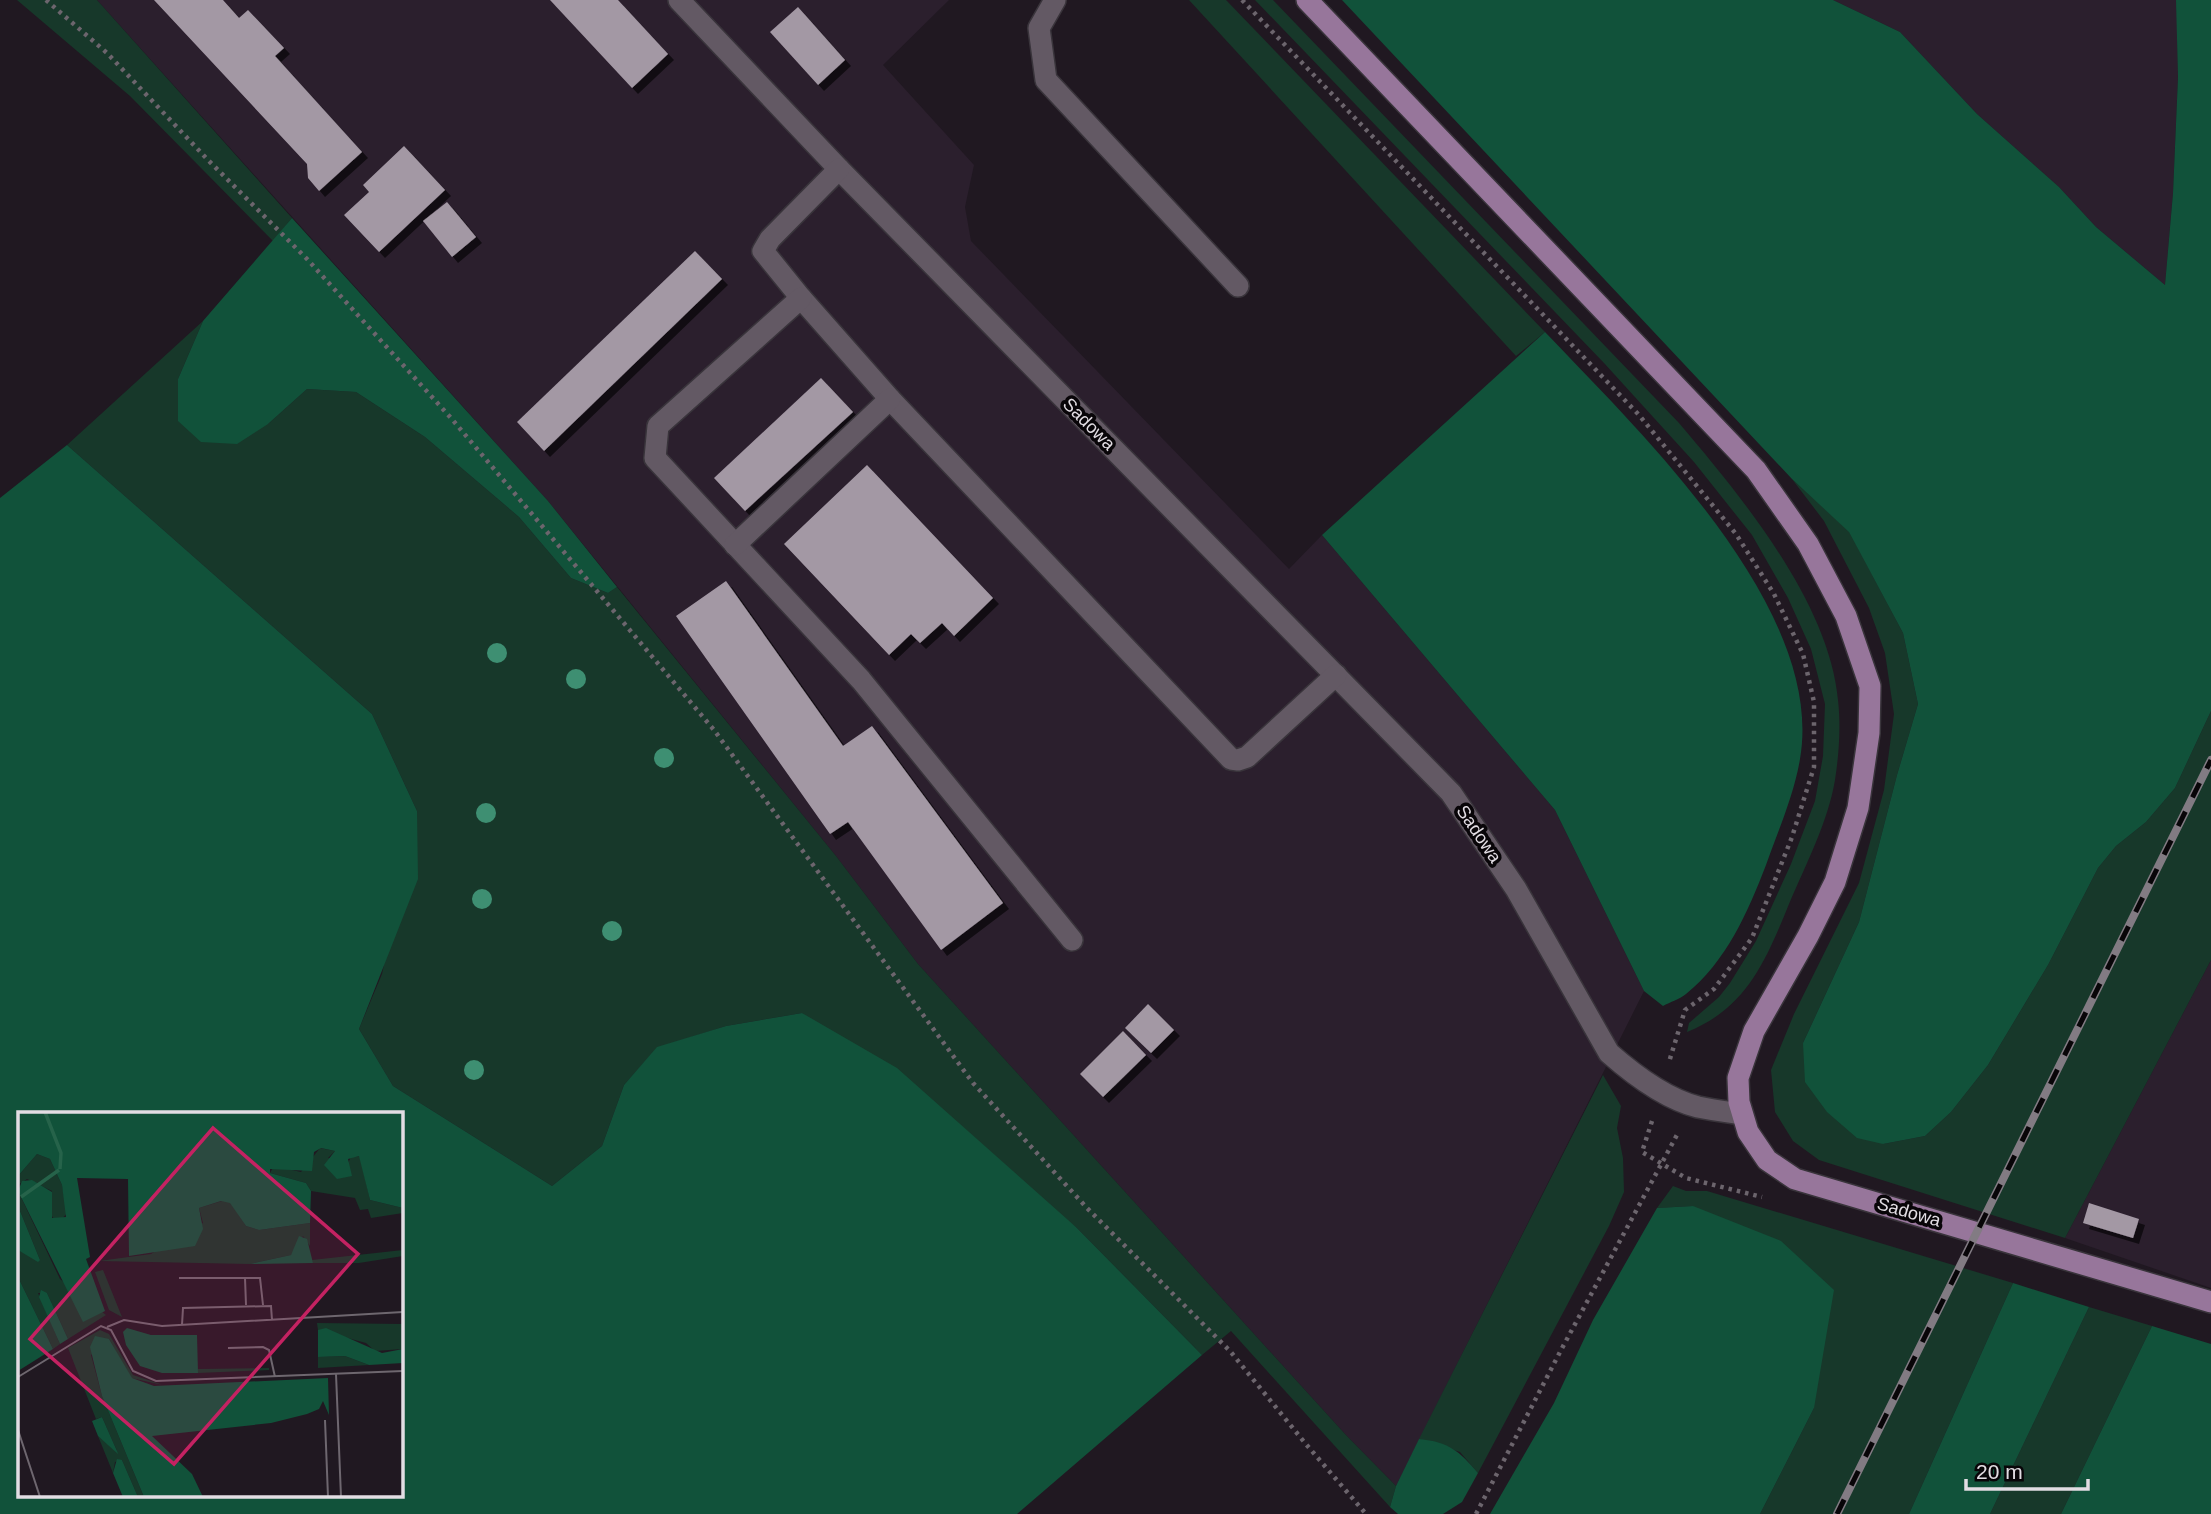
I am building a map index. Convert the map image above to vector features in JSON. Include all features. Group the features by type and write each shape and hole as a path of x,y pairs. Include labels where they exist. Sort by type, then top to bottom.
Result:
{"main road":[{"path":"1307,0 1756,470 1808,544 1846,616 1870,686 1869,733 1858,808 1835,882 1754,1031 1738,1078 1742,1114"},
{"name":"Sadowa","path":"1742,1114 1748,1132 1767,1160 1795,1179 2211,1301"}],"lane":[{"name":"Sadowa","path":"679,0 839,169 1451,793 1516,889 1609,1053 1623,1066 1662,1092 1697,1107 1742,1114"},
{"path":"1055,0 1040,28 1046,80 1238,286"},
{"path":"839,169 770,239 763,251 801,299 890,399 1231,758 1238,760 1247,757 1336,675"},
{"path":"801,299 658,426 655,458 861,680 1072,940"},
{"path":"735,545 890,399"}],"path":[{"path":"46,0 107,53 307,259 451,418 715,730 972,1083 1087,1208 1230,1351 1366,1514"},
{"path":"1242,0 1639,415 1736,534 1774,594 1802,654 1814,702 1814,767 1792,837 1752,938 1714,989 1685,1010 1679,1027"},
{"path":"1476,1514 1671,1143 1697,1107"},
{"path":"1642,1153 1686,1178"}],"shaded area":[{"path":"97,0 949,0 883,65 974,165 965,207 971,241 1289,569 1322,535 1555,810 1644,991 1396,1486 1345,1434 918,964 836,856 548,501"},
{"path":"1833,0 2177,0 2178,77 2173,193 2165,285 2096,227 2059,187 1977,114 1900,32"},
{"path":"2211,960 2211,1288 2065,1238"}],"green space":[{"path":"17,0 97,0 292,218 273,241 130,96"},
{"path":"1189,0 1226,0 1545,332 1516,356"},
{"path":"1255,0 1273,0 1679,423 1729,483 1778,552 1818,626 1831,663 1839,710 1838,760 1832,796 1816,843 1772,944 1752,980 1725,1010 1687,1032 1689,1023 1719,997 1730,983 1756,941 1791,864 1815,801 1823,756 1825,704 1811,649 1788,598 1752,535 1694,462 1604,363"},
{"path":"1342,0 1833,0 1900,32 1977,114 2059,187 2096,227 2165,285 2173,193 2178,77 2176,0 2211,0 2211,711 2175,788 2146,822 2116,846 2098,868 2048,965 1988,1065 1951,1112 1925,1136 1883,1144 1857,1138 1827,1112 1805,1082 1803,1043 1859,922 1918,704 1903,633 1849,532 1792,479"},
{"path":"292,218 548,501 617,587 608,593 571,578 519,517 425,437 356,392 307,389 268,424 237,444 201,442 178,421 178,379 203,321"},
{"path":"203,321 178,379 268,424 307,389 356,392 425,437 519,517 571,578 608,593 617,587 836,856 918,964 1345,1434 1396,1486 1390,1507 1231,1331 1202,1355 1077,1228 802,1013 726,1026 657,1048 624,1085 602,1146 552,1186 393,1086 359,1029 382,974 417,811 372,714 67,445"},
{"path":"1545,332 1629,420 1718,527 1756,584 1784,643 1800,702 1800,759 1794,786 1752,900 1713,967 1686,994 1663,1006 1644,991 1555,810 1322,535"},
{"path":"67,445 372,714 417,811 418,879 359,1029 393,1086 552,1186 602,1146 624,1085 657,1047 726,1026 802,1013 897,1068 1077,1228 1202,1355 1017,1514 0,1514 0,498"},
{"path":"1792,479 1849,531 1903,633 1918,704 1859,922 1803,1043 1883,1144 1925,1136 1951,1112 1988,1065 2048,965 2098,868 2116,846 2146,822 2175,788 2211,711 2211,960 2065,1238 1819,1160 1793,1141 1775,1112 1771,1070 1794,1014 1859,883 1884,790 1894,714 1885,653 1869,608 1824,521"},
{"path":"1603,1075 1621,1106 1617,1128 1623,1158 1624,1192 1609,1226 1478,1473 1460,1452 1419,1439"},
{"path":"1673,1186 1686,1191 1707,1191 2013,1283 1909,1514 1760,1514 1814,1408 1693,1206 1657,1208"},
{"path":"1693,1206 1781,1241 1834,1290 1814,1408 1760,1514 1490,1514 1554,1403 1593,1320 1657,1208"},
{"path":"2013,1283 2089,1307 1990,1514 1909,1514"},
{"path":"2089,1307 2152,1326 2061,1514 1990,1514"},
{"path":"2152,1326 2211,1344 2211,1514 2061,1514"},
{"path":"1419,1439 1438,1442 1453,1449 1478,1473 1462,1502 1443,1514 1398,1514 1390,1507 1396,1486"}],"building":[{"path":"154,0 223,0 239,18 248,10 284,48 275,56 362,152 319,191 308,178 307,164"},
{"path":"550,0 618,0 668,54 632,88"},
{"path":"798,7 845,60 818,85 770,32"},
{"path":"404,146 445,190 379,252 344,215 369,192 363,185"},
{"path":"447,202 476,237 452,257 423,221"},
{"path":"695,251 722,279 544,451 517,422"},
{"path":"821,378 853,412 745,511 714,478"},
{"path":"867,465 993,598 954,636 942,623 920,643 911,634 889,655 784,544"},
{"path":"726,581 843,746 872,726 1003,903 941,950 848,822 830,834 676,616"},
{"path":"1148,1004 1174,1030 1151,1053 1125,1028"},
{"path":"1123,1031 1146,1055 1103,1097 1080,1074"},
{"path":"2089,1203 2139,1219 2133,1238 2083,1223"}],"railway":[{"path":"1837,1514 2211,760"}]}
